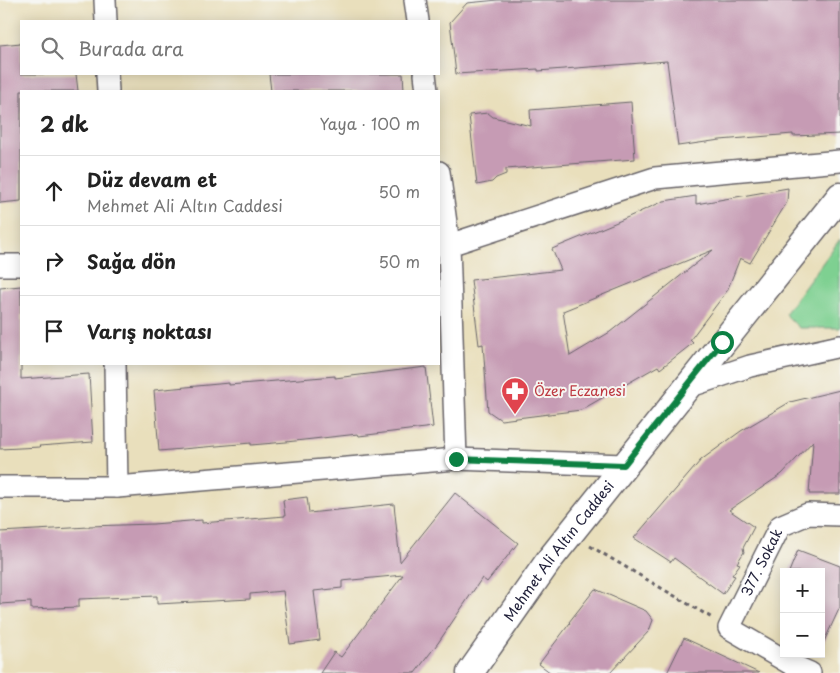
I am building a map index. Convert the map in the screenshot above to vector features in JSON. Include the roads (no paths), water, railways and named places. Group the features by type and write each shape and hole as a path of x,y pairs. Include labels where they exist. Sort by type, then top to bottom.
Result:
{"street":[{"path":"105,0 106,20"},
{"path":"415,0 418,20"},
{"path":"107,75 108,90"},
{"path":"425,75 427,90"},
{"path":"444,245 655,178 840,161"},
{"path":"440,187 456,459"},
{"name":"Mehmet Ali Altın Caddesi","path":"470,673 550,559 840,196"},
{"path":"0,265 20,265"},
{"path":"685,388 750,366 840,346"},
{"path":"116,365 117,488"},
{"path":"0,487 117,488 456,459 624,465"},
{"name":"377. Sokak","path":"800,671 730,628 780,526 808,514 840,514"}],"place":[{"name":"Özer Eczanesi","path":"515,415"}]}
